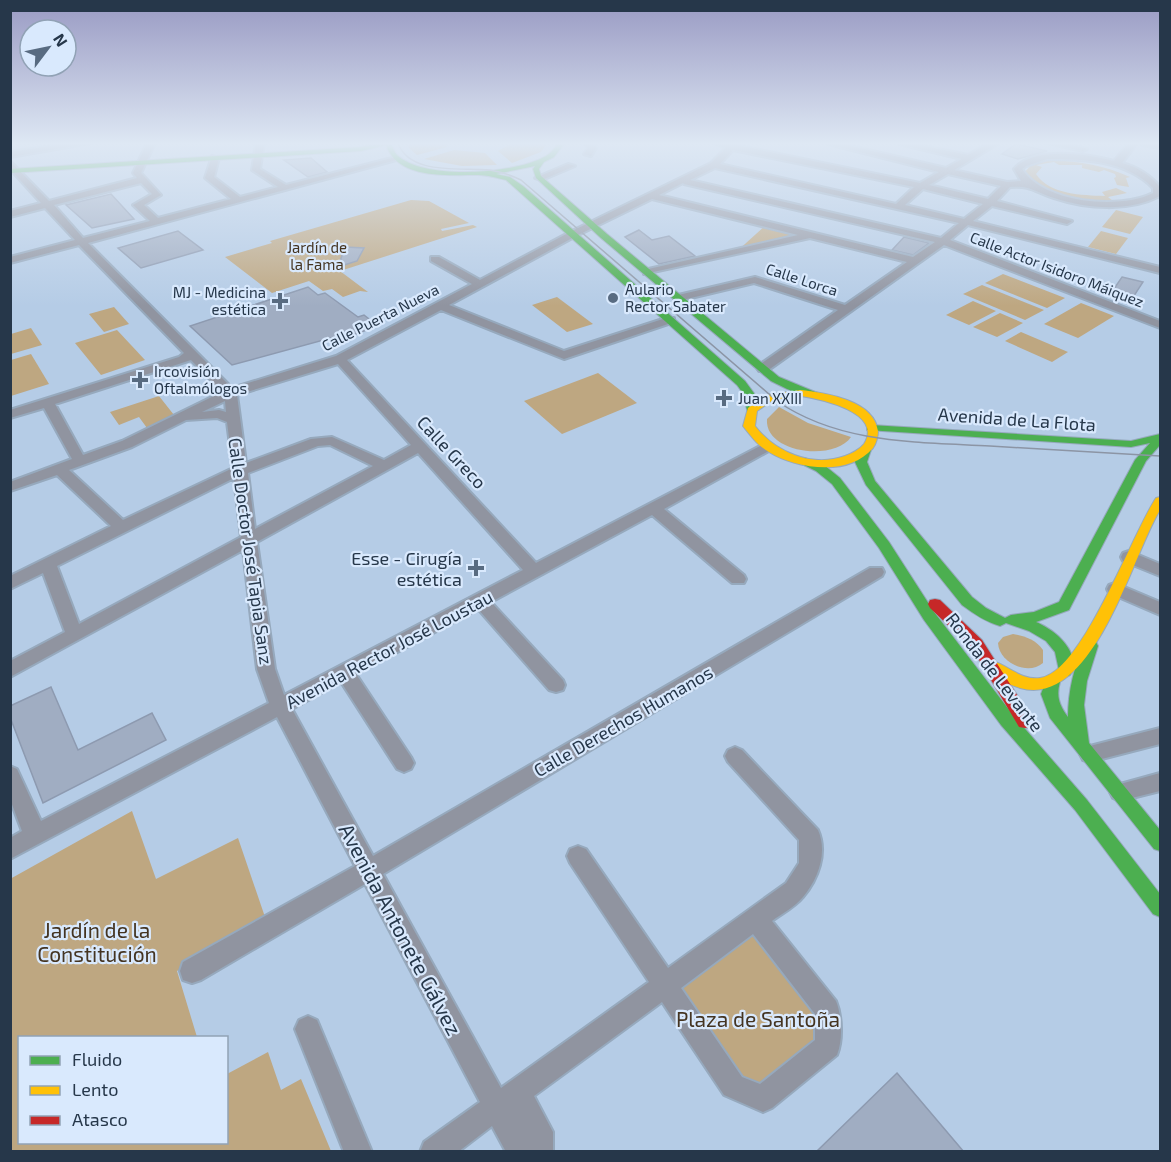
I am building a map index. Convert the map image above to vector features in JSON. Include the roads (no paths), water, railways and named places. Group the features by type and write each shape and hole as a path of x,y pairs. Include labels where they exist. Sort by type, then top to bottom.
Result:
{"main road":[{"path":"531,197 746,387 752,400 748,422 751,431 767,448"},
{"path":"561,197 678,298 783,383 850,406 866,419 871,428 871,441 865,450 841,461 804,462"},
{"path":"752,410 764,400 779,395 815,394"},
{"name":"Avenida de La Flota","path":"871,428 1131,444 1161,438"},
{"path":"979,648 981,632 988,625 1046,614 1064,606 1141,460 1161,438"},
{"name":"Ronda de Levante","path":"767,448 820,468 831,476 884,545 929,616 1007,720 1081,805 1161,908"},
{"name":"Ronda de Levante","path":"865,450 861,457 862,466 874,488 967,602 981,612 1006,621"},
{"path":"990,664 1016,680 1039,684 1052,682 1065,671 1084,649 1161,501"},
{"path":"884,545 927,597 979,648 1035,738 1081,805"},
{"path":"1006,621 1034,626 1053,639 1065,655 1065,671"},
{"path":"1090,754 1076,726 1074,711 1098,623"},
{"name":"Ronda de Levante","path":"1052,682 1049,694 1053,708 1161,843"}],"street":[{"path":"40,197 230,393"},
{"path":"10,214 68,197"},
{"path":"153,197 138,205 157,222"},
{"path":"234,197 238,200"},
{"path":"10,261 86,247 157,222 249,197"},
{"path":"283,197 289,201"},
{"name":"Calle Puerta Nueva","path":"10,487 127,444 230,393 340,359 592,224 649,197"},
{"path":"660,197 778,215"},
{"path":"729,197 778,215 810,235 915,261"},
{"path":"855,197 966,222 1057,231"},
{"path":"898,207 909,197"},
{"path":"970,197 991,202 1057,231 1161,270"},
{"path":"763,368 943,241 995,197"},
{"path":"1062,197 1084,202 1131,204 1153,197"},
{"path":"1057,231 1084,202"},
{"name":"Calle Actor Isidoro Máiquez","path":"778,215 943,241 1161,325"},
{"path":"648,272 810,235"},
{"path":"435,259 480,284"},
{"name":"Calle Lorca","path":"678,298 755,280 845,309"},
{"path":"439,305 564,355 670,320"},
{"path":"10,414 183,360 192,352"},
{"name":"Calle Greco","path":"340,359 536,572"},
{"name":"Calle Doctor José Tapia Sanz","path":"230,393 238,471 266,669 281,707"},
{"path":"48,403 80,462"},
{"name":"Calle Puerta Nueva","path":"175,420 208,414 219,414 233,420"},
{"path":"10,583 238,471 322,441 332,441 385,466"},
{"path":"10,670 420,446"},
{"name":"Avenida Rector José Loustau","path":"10,849 767,448"},
{"path":"60,470 122,528"},
{"path":"654,509 738,579"},
{"path":"1130,557 1161,570"},
{"path":"48,564 75,635"},
{"name":"Calle Derechos Humanos","path":"192,971 369,870 876,572"},
{"path":"1115,589 1161,609"},
{"path":"481,601 556,685"},
{"path":"345,673 404,763"},
{"name":"Avenida Antonete Gálvez","path":"281,707 369,870 507,1098 521,1152"},
{"path":"1090,754 1161,736"},
{"path":"434,1152 664,983 794,891 810,865 810,837 735,756"},
{"path":"10,775 31,822 34,835"},
{"path":"1120,792 1161,782"},
{"path":"578,856 733,1086 763,1099 828,1046 827,1022 826,1010 755,918"},
{"path":"308,1029 358,1152"},
{"path":"507,1098 539,1132 539,1152"}],"tram line":[{"path":"541,197 777,401 826,426 852,433 907,441 1160,456"}],"place":[{"name":"Aulario Rector Sabater","path":"613,298"},
{"name":"MJ - Medicina estética","path":"280,301"},
{"name":"Ircovisión Oftalmólogos","path":"140,380"},
{"name":"Juan XXIII","path":"724,398"},
{"name":"Esse - Cirugía estética","path":"476,568"}],"park label":[{"name":"Jardín de la Fama","path":"317,256"},
{"name":"Jardín de la Constitución","path":"97,941"},
{"name":"Plaza de Santoña","path":"758,1018"}]}
